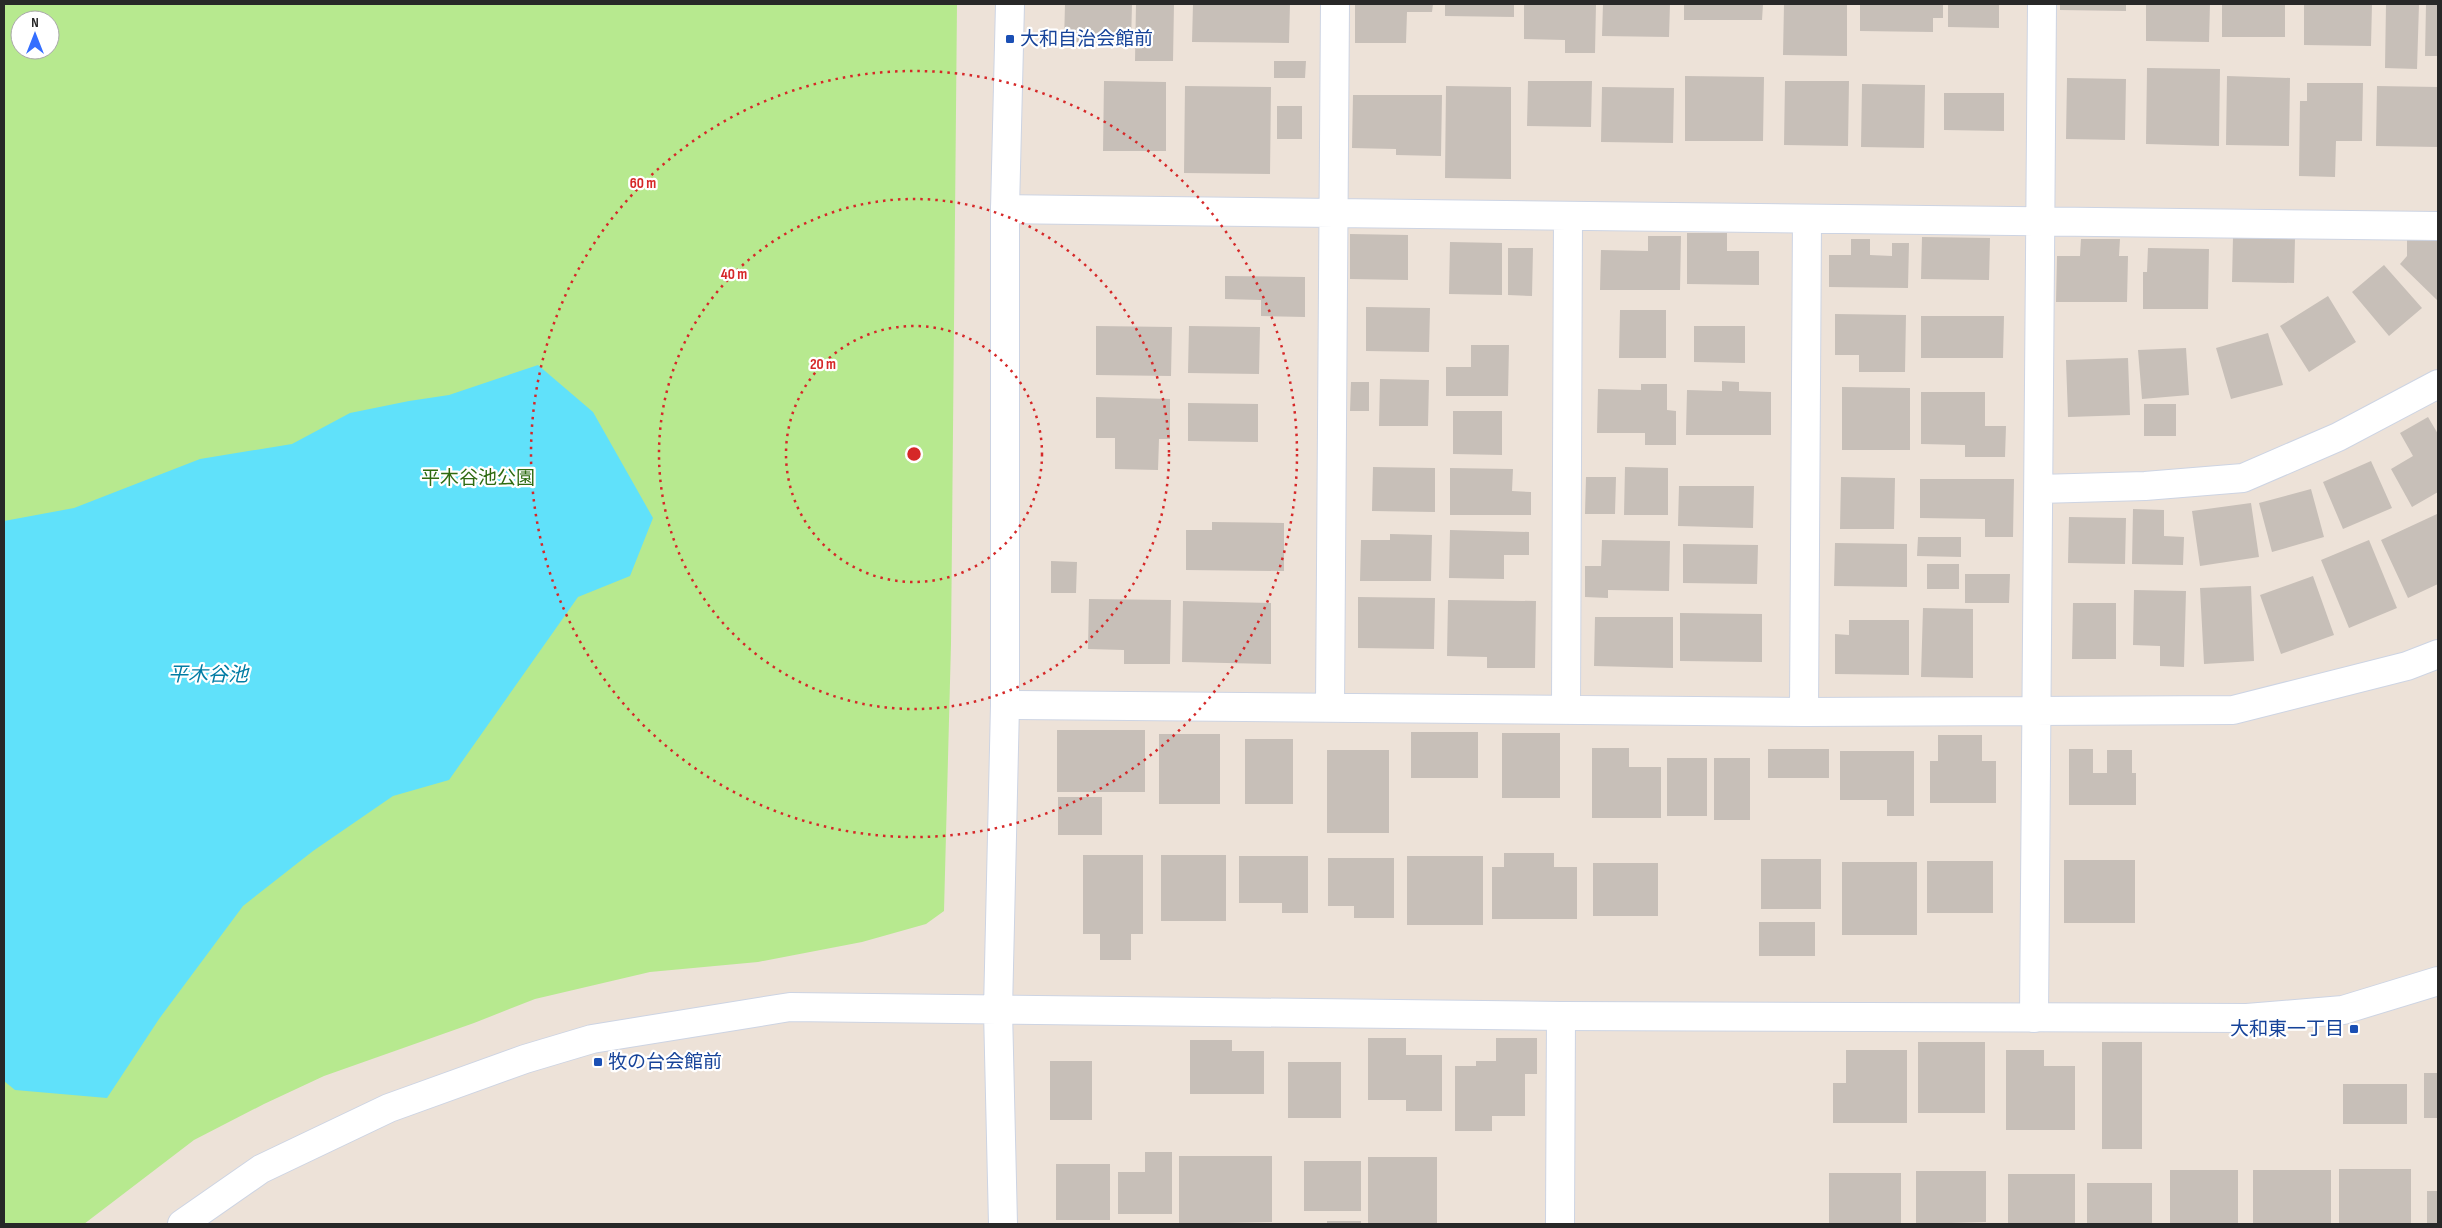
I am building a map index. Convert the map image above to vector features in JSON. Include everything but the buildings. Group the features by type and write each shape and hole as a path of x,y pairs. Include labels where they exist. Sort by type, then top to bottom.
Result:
{"street":[{"path":"1003,1224 998,1010 1004,705 1004,210 1010,4"},
{"path":"1330,708 1335,4"},
{"path":"2034,1018 2042,4"},
{"path":"1004,210 2438,226"},
{"path":"1566,709 1568,216"},
{"path":"1804,712 1807,219"},
{"path":"2039,489 2145,486 2242,478 2338,437 2438,384"},
{"path":"1004,705 1804,712 2233,710 2407,666 2438,654"},
{"path":"182,1224 262,1169 389,1108 525,1059 592,1039 790,1007 1561,1016 2247,1018 2343,1010 2438,981"},
{"path":"1560,1224 1561,1016"}],"green space":[{"name":"平木谷池公園","path":"4,4 957,4 951,644 944,911 926,924 862,942 758,962 650,972 535,999 474,1023 324,1076 264,1104 194,1140 84,1224 4,1224"}],"water":[{"name":"平木谷池","path":"538,365 593,412 653,518 630,576 578,597 449,780 393,796 313,851 243,906 159,1019 107,1098 15,1090 4,1081 4,521 74,508 200,459 292,444 350,413 449,395"}],"place":[{"name":"大和自治会館前","path":"1010,39"},
{"name":"大和東一丁目","path":"2354,1029"},
{"name":"牧の台会館前","path":"598,1062"}]}
